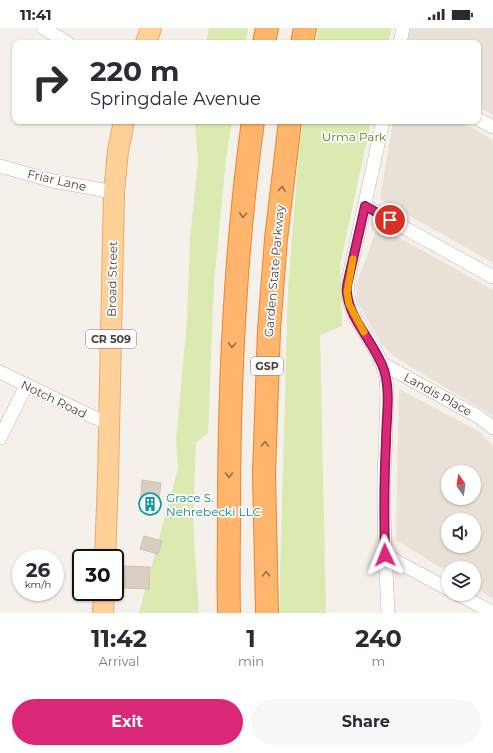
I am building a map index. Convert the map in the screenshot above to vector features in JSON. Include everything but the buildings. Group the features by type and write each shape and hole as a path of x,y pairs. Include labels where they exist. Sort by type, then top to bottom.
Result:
{"highway":[{"path":"265,40 267,28"},
{"path":"303,40 305,28"},
{"path":"229,613 230,380 234,310 253,124"},
{"name":"Garden State Parkway","path":"267,613 264,473 268,330 276,239 290,124"}],"main road":[{"path":"147,40 151,28"},
{"name":"Broad Street","path":"105,549 114,192 118,151 123,124"},
{"path":"103,613 104,601"}],"street":[{"path":"43,28 63,40"},
{"path":"401,40 403,28"},
{"path":"481,120 493,127"},
{"path":"382,124 348,281 347,292 349,304 381,363 388,386 384,478 385,555 388,613"},
{"name":"Friar Lane","path":"0,166 53,181 114,192"},
{"path":"365,206 493,277"},
{"name":"Landis Place","path":"381,363 479,417 493,428"},
{"name":"Notch Road","path":"0,372 93,418 109,423"},
{"path":"0,438 26,386"},
{"path":"385,555 441,585"},
{"path":"471,601 493,613"}],"shaded area":[{"path":"406,28 493,28 493,115 481,109 481,40 405,40"},
{"path":"392,124 465,124 493,140 493,263 380,199"},
{"path":"378,226 493,290 493,416 395,357 382,345 357,301 356,285"},
{"path":"399,389 480,432 493,446 493,599 481,591 481,561 441,561 441,568 396,540"}],"green space":[{"path":"209,28 248,28 246,40 207,40"},
{"path":"318,28 392,28 389,40 316,40"},
{"path":"195,124 232,124 226,159 214,283 208,433 196,443 193,522 199,613 139,613 178,468 176,440 187,321 190,239 198,161"},
{"name":"Urma Park","path":"303,124 370,124 340,265 342,326 320,335 326,613 279,613 288,289 299,150"}],"slow traffic":[{"path":"353,259 347,292 349,304 364,332"}],"place":[{"name":"Grace S. Nehrebecki LLC","path":"150,504"}],"route":[{"path":"385,555 384,478 388,386 384,370 378,356 349,304 347,292 348,281 365,206 390,220"}]}
